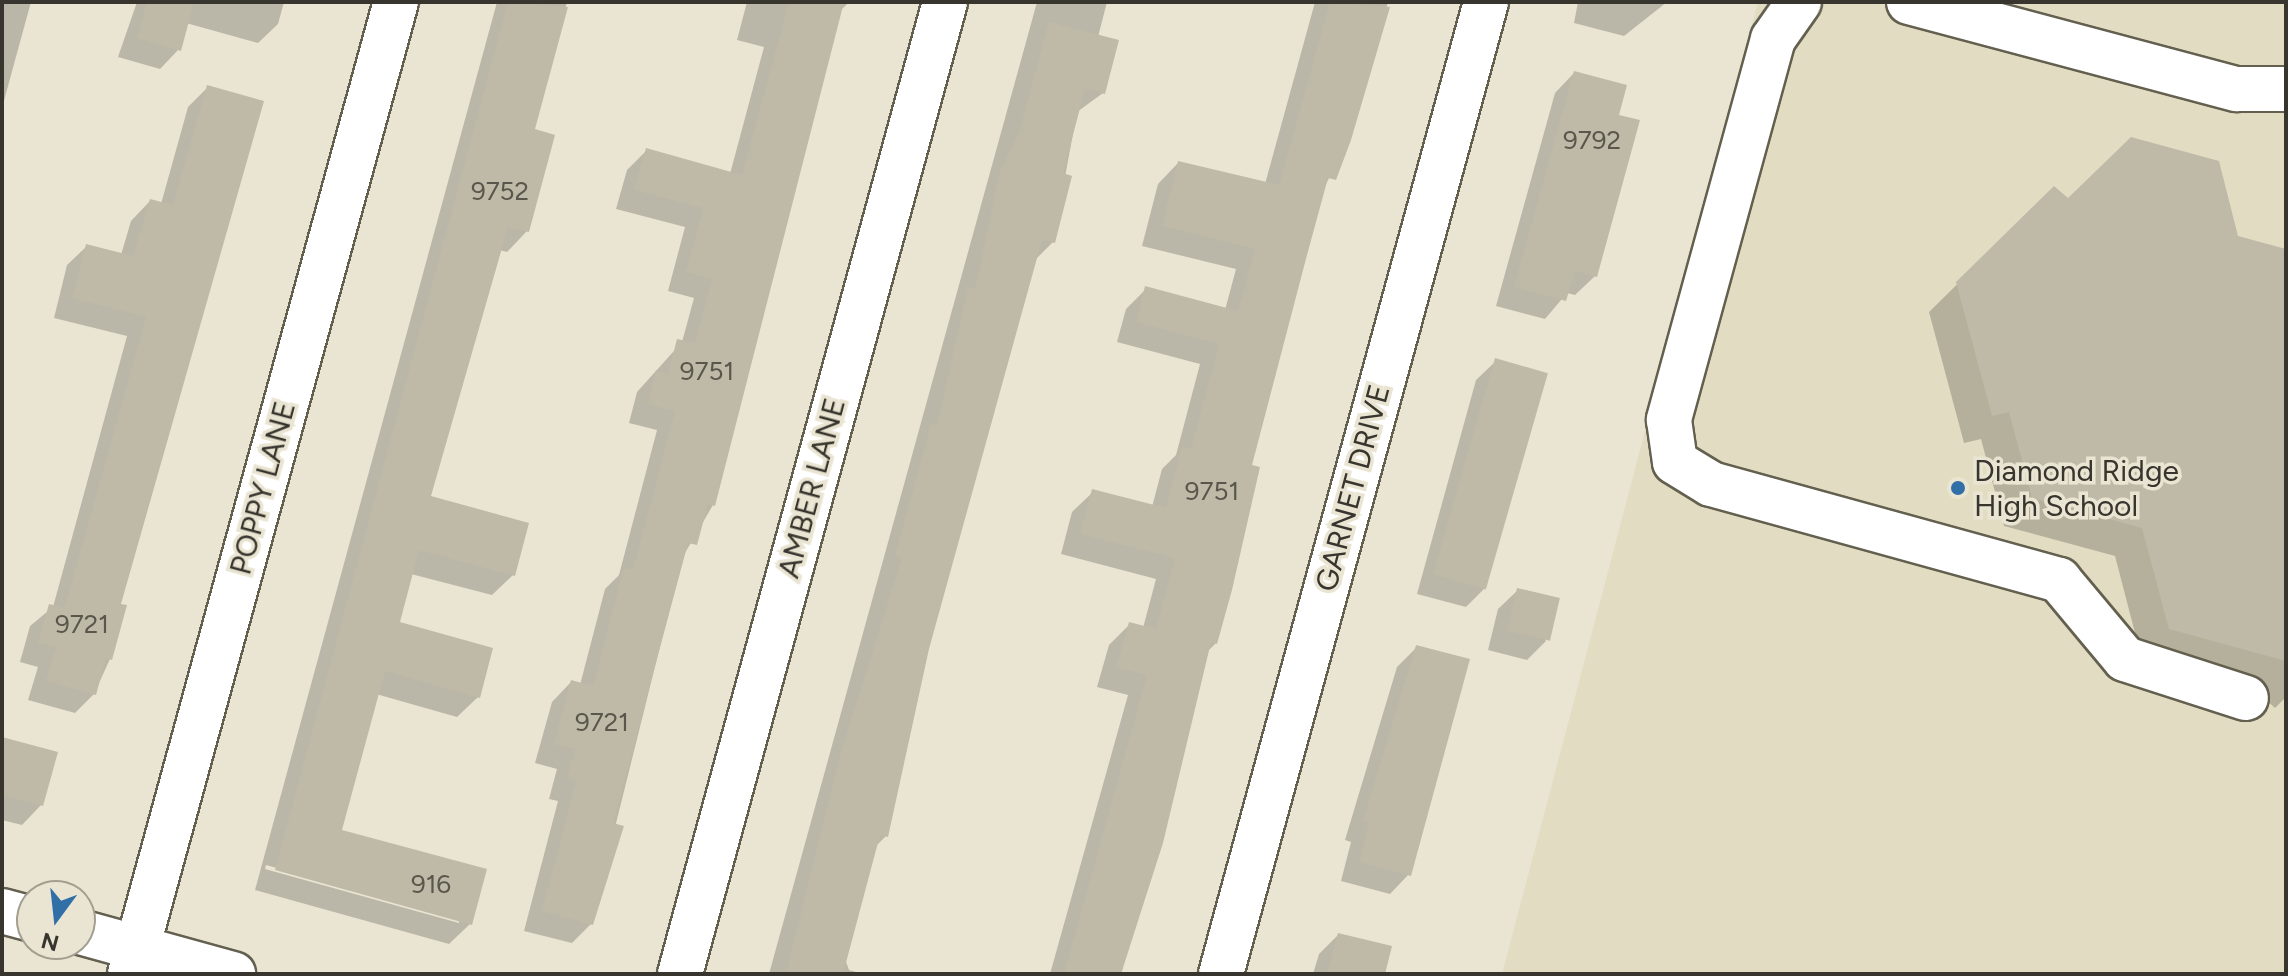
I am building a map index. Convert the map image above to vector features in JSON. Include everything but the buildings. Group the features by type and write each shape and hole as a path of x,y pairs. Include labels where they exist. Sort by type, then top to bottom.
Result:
{"street":[{"name":"POPPY LANE","path":"134,961 396,2"},
{"name":"AMBER LANE","path":"680,974 945,2"},
{"name":"GARNET DRIVE","path":"1221,974 1486,2"},
{"path":"1799,2 1773,39 1668,436 1675,462 1696,478 2059,580 2125,659 2246,698"},
{"path":"1909,2 2218,85 2286,89"},
{"path":"96,941 134,961 233,974"}],"shaded area":[{"name":"Diamond Ridge High School","path":"1758,2 2286,2 2286,974 1502,974"}],"place":[{"name":"Diamond Ridge High School","path":"1958,488"}]}
